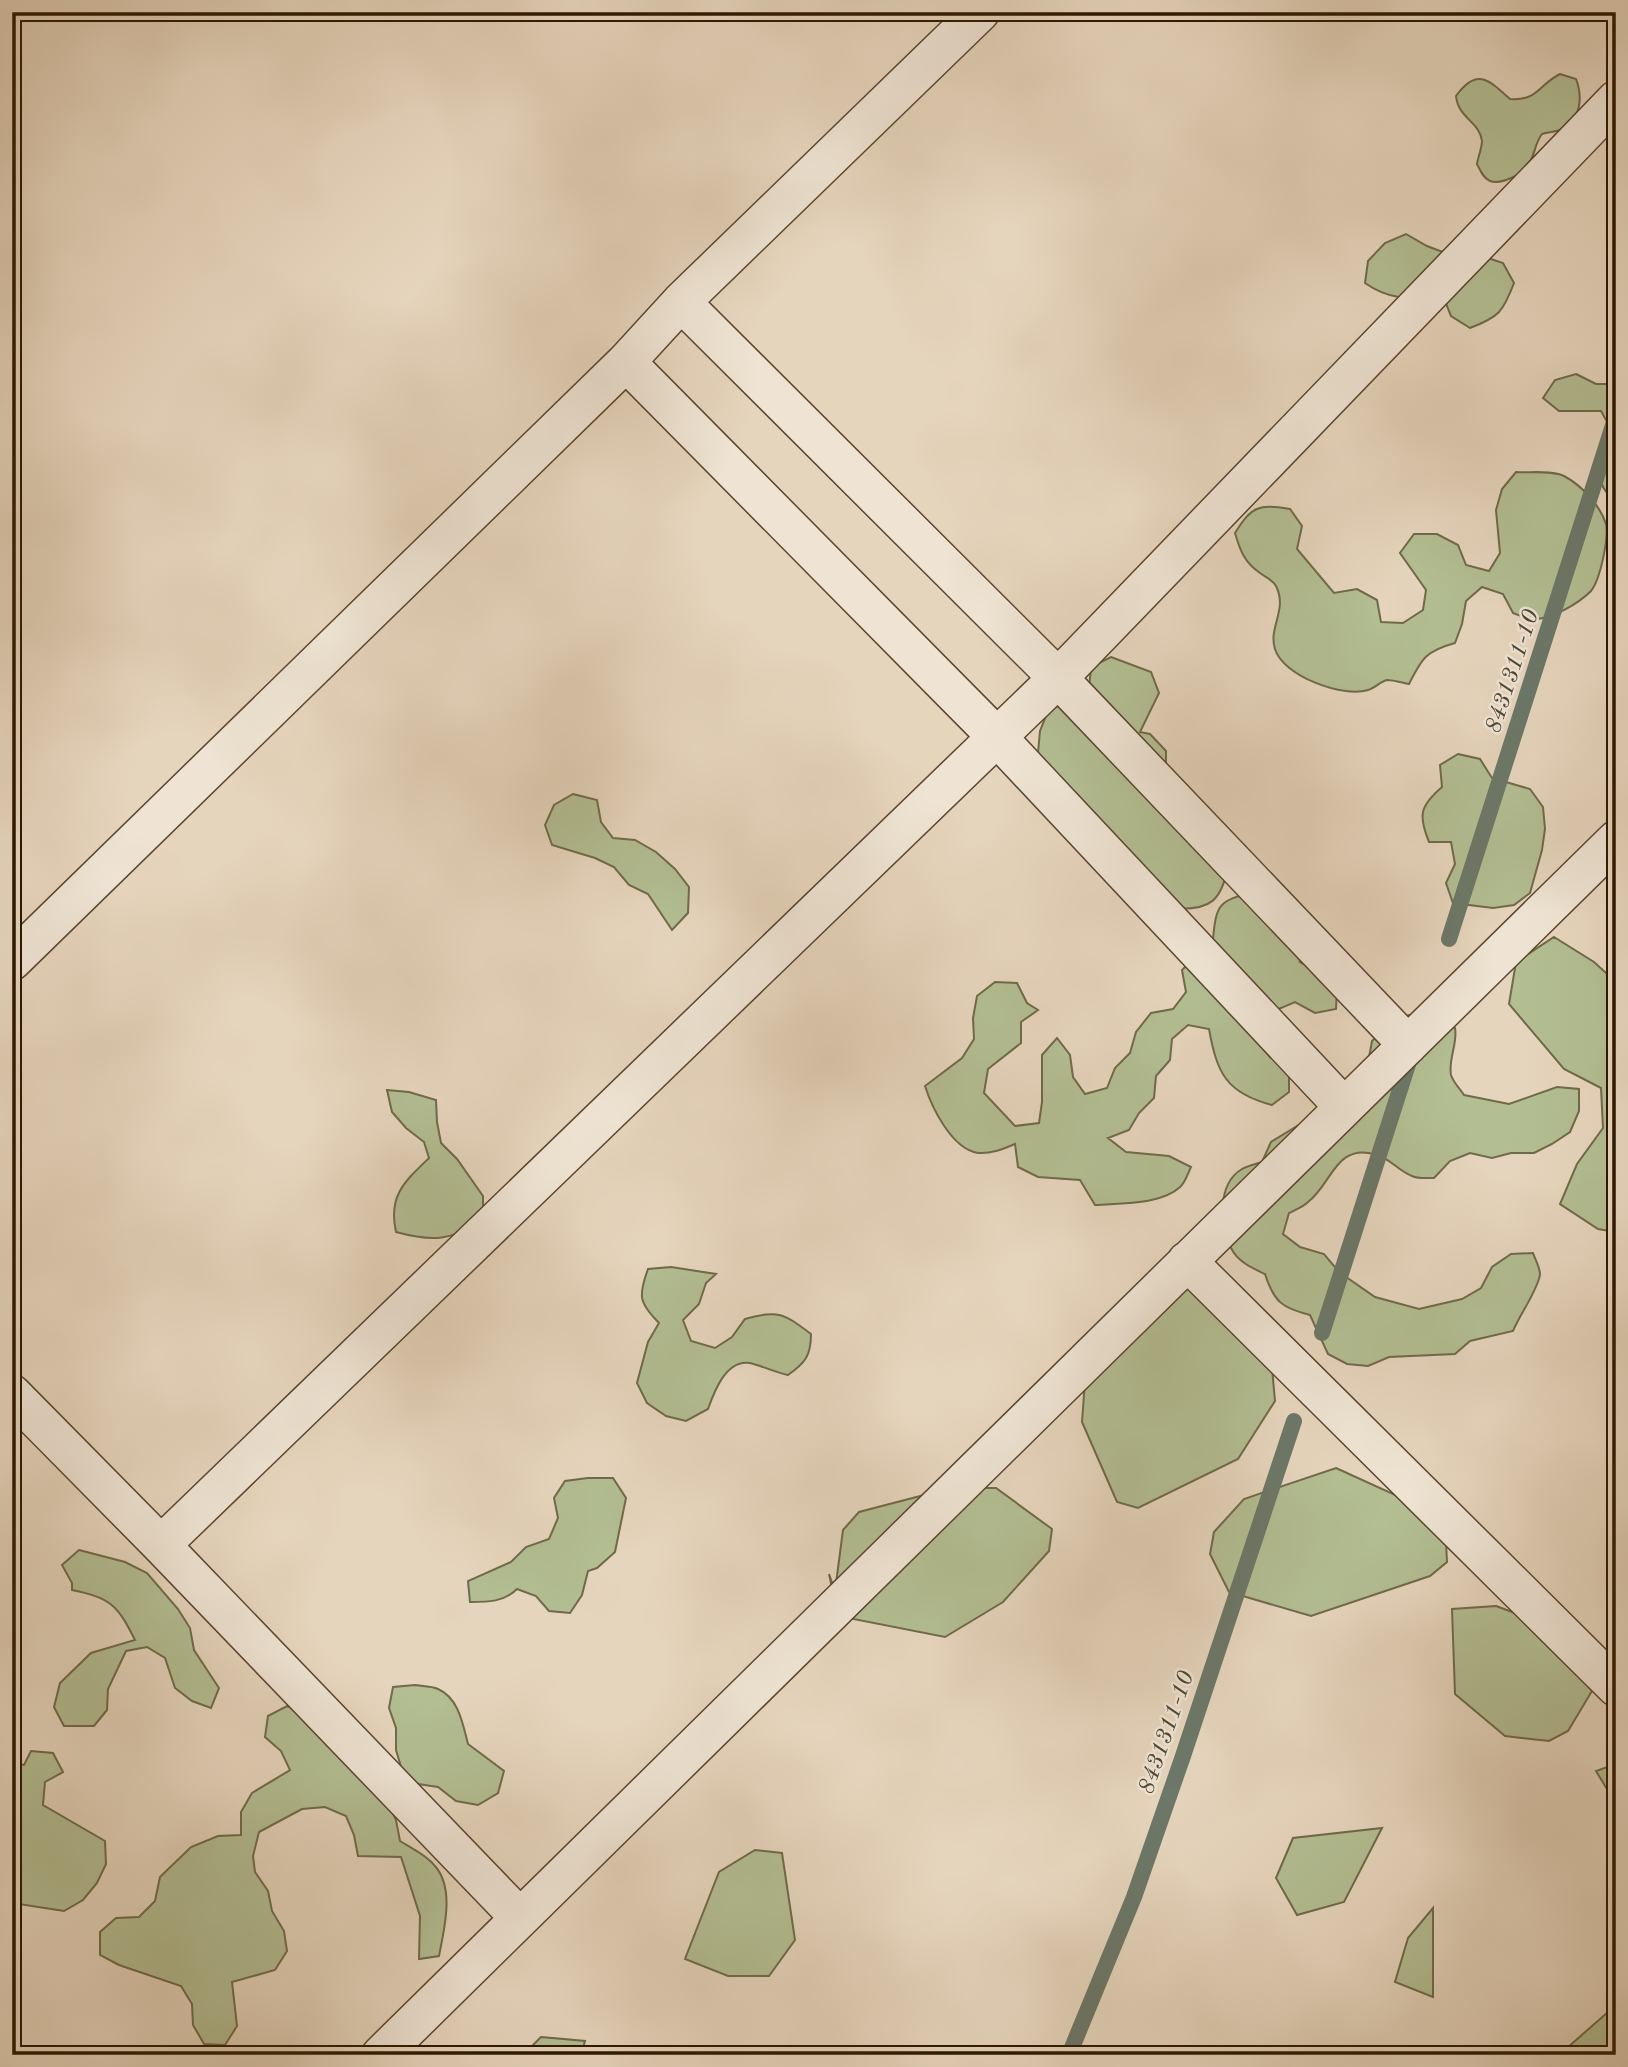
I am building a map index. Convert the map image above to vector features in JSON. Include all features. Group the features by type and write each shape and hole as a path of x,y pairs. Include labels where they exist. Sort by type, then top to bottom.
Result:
{"street":[{"path":"12,961 626,362 681,302 980,12"},
{"path":"161,1545 1058,678 1616,100"},
{"path":"681,302 1058,678 1408,1045"},
{"path":"626,362 996,736 1344,1107"},
{"path":"381,2055 1616,840"},
{"path":"1187,1261 1616,1687"},
{"path":"12,1394 520,1918"}],"green space":[{"path":"1560,74 1576,79 1578,86 1580,101 1572,121 1560,130 1542,134 1529,164 1517,175 1495,182 1488,180 1477,164 1482,144 1480,135 1461,110 1456,96 1463,87 1477,79 1496,86 1510,99 1519,99 1532,95"},
{"path":"1406,234 1427,246 1461,259 1482,256 1503,263 1514,283 1503,307 1494,317 1470,328 1451,316 1443,296 1393,296 1365,283 1368,261 1385,243"},
{"path":"1576,374 1596,384 1616,384 1616,502 1607,493 1599,476 1601,459 1611,429 1601,411 1559,411 1543,398 1555,380"},
{"path":"1516,472 1547,472 1564,476 1583,490 1599,510 1607,530 1605,548 1598,578 1586,596 1557,614 1531,619 1513,613 1503,594 1482,587 1466,601 1455,643 1437,649 1426,657 1409,684 1387,680 1368,690 1344,691 1301,676 1280,659 1274,641 1280,603 1276,586 1246,560 1235,533 1251,512 1263,507 1290,509 1302,526 1297,549 1334,593 1357,589 1377,600 1381,622 1403,623 1423,610 1426,590 1400,553 1414,534 1437,534 1458,545 1466,565 1489,571 1500,553 1496,510 1502,489"},
{"path":"1111,657 1151,672 1159,693 1140,732 1150,734 1166,751 1166,772 1229,860 1223,885 1212,901 1205,905 1183,909 1169,908 1038,753 1040,731 1048,711 1089,689 1091,667"},
{"path":"1458,754 1480,759 1492,778 1530,789 1543,807 1545,829 1542,850 1530,893 1514,905 1493,908 1453,903 1446,883 1455,864 1451,842 1429,842 1425,833 1422,818 1425,806 1442,787 1440,765"},
{"path":"573,794 597,800 601,822 613,838 635,840 656,852 675,869 689,887 688,913 672,930 648,894 629,885 614,867 595,858 552,845 545,825 554,805"},
{"path":"1252,893 1293,940 1300,962 1319,972 1337,987 1336,1009 1315,1013 1295,1002 1276,1010 1255,1038 1270,1057 1289,1069 1289,1092 1272,1105 1244,1094 1226,1079 1216,1058 1209,1029 1188,1025 1172,1039 1170,1060 1156,1076 1154,1098 1139,1113 1129,1130 1108,1138 1126,1152 1169,1156 1191,1167 1180,1187 1172,1193 1151,1200 1095,1205 1080,1180 1038,1177 1018,1167 1015,1144 992,1152 978,1153 960,1144 944,1126 925,1086 962,1058 974,1039 973,1018 977,996 995,982 1017,983 1027,1003 1038,1010 1021,1022 1021,1043 988,1069 984,1093 1015,1126 1039,1123 1042,1055 1057,1038 1070,1055 1073,1077 1085,1094 1107,1088 1115,1068 1130,1053 1136,1032 1151,1013 1173,1009 1186,992 1182,970 1213,939 1221,906 1232,898"},
{"path":"1554,937 1594,962 1616,982 1616,1232 1598,1229 1560,1204 1577,1164 1603,1128 1601,1088 1564,1069 1509,1004 1516,962"},
{"path":"1409,1015 1433,1017 1455,1028 1451,1075 1464,1095 1509,1104 1557,1087 1579,1089 1579,1111 1570,1132 1534,1153 1511,1153 1492,1158 1470,1153 1450,1161 1434,1178 1412,1176 1374,1154 1361,1152 1351,1155 1342,1160 1316,1194 1289,1213 1283,1234 1300,1247 1324,1254 1339,1272 1375,1297 1419,1309 1462,1299 1481,1288 1492,1267 1511,1254 1533,1253 1540,1272 1539,1280 1513,1331 1470,1341 1455,1354 1389,1357 1368,1366 1347,1364 1328,1354 1310,1315 1292,1310 1280,1302 1265,1274 1246,1264 1234,1253 1224,1228 1224,1195 1234,1176 1244,1168 1262,1162 1271,1142 1310,1118 1368,1063 1372,1041 1390,1024"},
{"path":"387,1090 409,1092 436,1100 441,1143 457,1159 483,1196 483,1219 462,1232 442,1238 396,1232 394,1209 400,1190 429,1158 424,1142 392,1112"},
{"path":"671,1267 716,1274 706,1283 699,1304 683,1320 691,1341 715,1348 732,1337 745,1319 780,1315 811,1334 806,1358 788,1375 750,1363 734,1366 722,1378 708,1409 686,1421 666,1416 647,1403 637,1383 648,1342 659,1323 647,1310 642,1299 645,1278 648,1269"},
{"path":"1176,1286 1221,1287 1269,1334 1275,1401 1238,1459 1138,1508 1117,1502 1082,1422 1085,1381"},
{"path":"1336,1468 1402,1498 1446,1542 1447,1562 1430,1576 1311,1616 1229,1592 1210,1554 1214,1532 1244,1499"},
{"path":"613,1478 626,1498 615,1552 597,1568 588,1571 582,1595 570,1613 549,1611 536,1596 517,1589 501,1599 470,1602 468,1581 511,1562 526,1547 549,1539 558,1518 554,1498 565,1481"},
{"path":"951,1488 996,1488 1052,1529 1049,1551 1003,1602 945,1637 838,1616 829,1574 835,1591 843,1530 859,1512"},
{"path":"79,1550 125,1562 147,1573 178,1609 190,1628 194,1650 219,1688 211,1708 192,1701 175,1688 165,1658 147,1647 126,1651 108,1689 107,1710 94,1726 64,1726 54,1707 60,1683 91,1653 135,1640 123,1618 111,1604 95,1596 72,1590 72,1583 62,1565"},
{"path":"1496,1606 1582,1638 1598,1681 1568,1731 1549,1741 1505,1736 1455,1694 1452,1609"},
{"path":"415,1685 436,1688 451,1699 459,1713 468,1744 504,1771 498,1793 478,1805 456,1801 438,1787 418,1784 402,1770 396,1750 396,1728 389,1708 393,1687"},
{"path":"287,1706 309,1715 387,1800 396,1820 400,1841 428,1858 441,1875 445,1886 446,1910 439,1956 419,1959 420,1916 401,1857 358,1856 354,1835 346,1816 325,1807 302,1809 259,1832 253,1856 255,1872 268,1891 272,1911 284,1931 287,1951 275,1970 232,1982 237,2026 225,2045 204,2044 193,2025 192,2004 181,1986 119,1965 100,1955 100,1932 116,1918 139,1917 155,1901 160,1877 191,1847 218,1836 241,1835 241,1812 252,1793 290,1770 281,1751 265,1737 268,1716"},
{"path":"31,1751 53,1753 63,1772 45,1782 43,1805 105,1841 106,1864 97,1883 83,1900 64,1911 12,1903 12,1763 24,1765"},
{"path":"1616,1764 1616,1804 1596,1771"},
{"path":"1382,1828 1344,1902 1297,1915 1276,1878 1293,1838"},
{"path":"755,1850 782,1853 795,1940 769,1976 728,1976 685,1959 719,1872"},
{"path":"1433,1908 1433,1997 1395,1982 1408,1938"},
{"path":"1616,2005 1616,2055 1559,2055"},
{"path":"541,2037 585,2041 581,2055 523,2055"}],"waterway":[{"name":"8431311-10","path":"1449,939 1616,416"},
{"name":"8431311-10","path":"1322,1333 1411,1055"},
{"name":"8431311-10","path":"1069,2055 1134,1897 1294,1421"}]}
